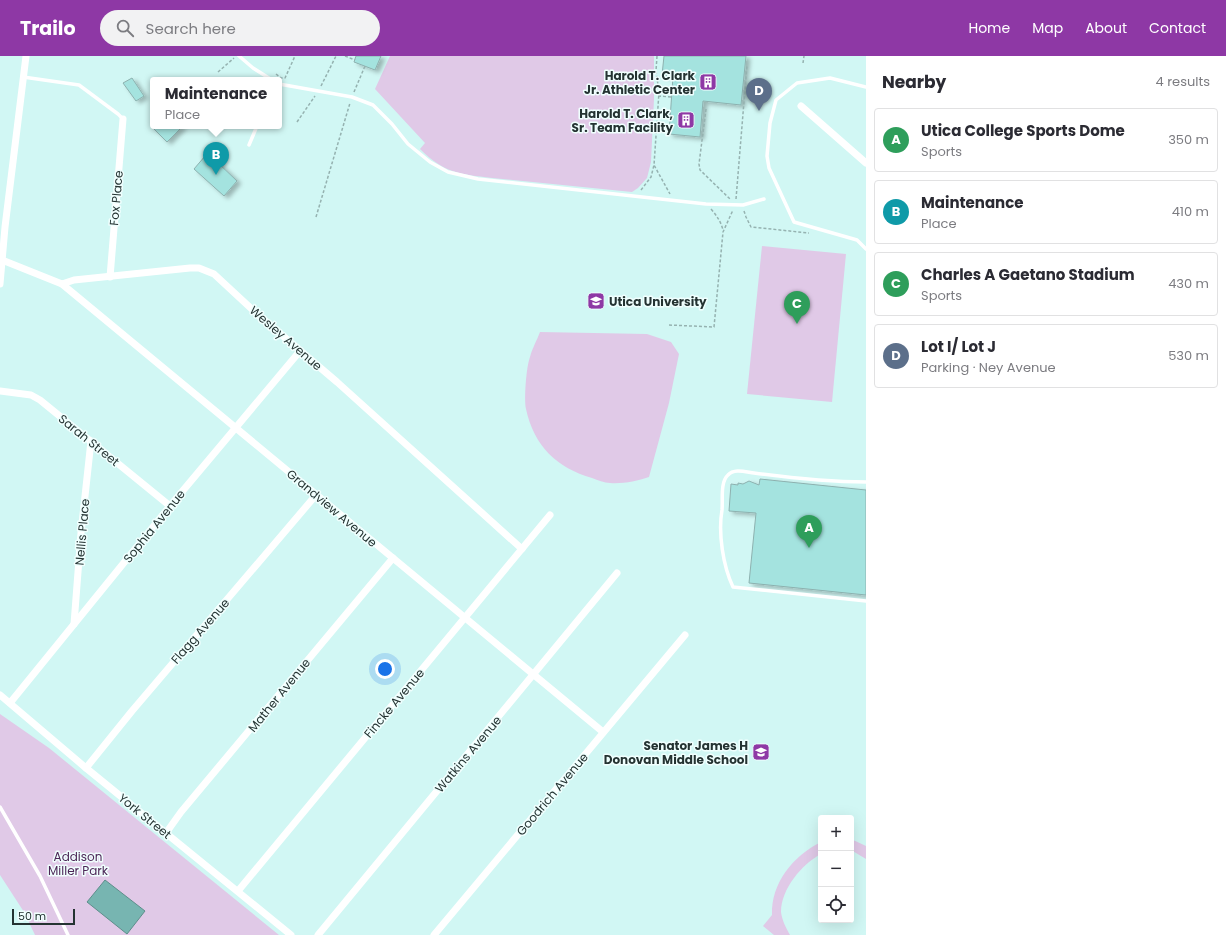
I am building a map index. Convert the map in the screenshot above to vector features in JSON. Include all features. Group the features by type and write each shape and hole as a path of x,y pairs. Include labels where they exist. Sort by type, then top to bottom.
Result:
{"street":[{"path":"0,284 2,227 26,56"},
{"path":"802,106 866,163"},
{"name":"Fox Place","path":"110,277 123,119"},
{"path":"2,260 62,284"},
{"name":"Wesley Avenue","path":"62,284 74,280 190,268 199,268 214,274 522,549"},
{"name":"Grandview Avenue","path":"62,284 316,495 534,673 603,732"},
{"name":"Sophia Avenue","path":"10,703 170,506 300,351"},
{"name":"Sarah Street","path":"0,391 31,395 40,400 170,506"},
{"name":"Nellis Place","path":"74,624 81,533 91,441"},
{"name":"Flagg Avenue","path":"86,768 132,710 316,495"},
{"name":"Fincke Avenue","path":"238,891 550,515"},
{"name":"Mather Avenue","path":"166,833 181,812 393,558"},
{"name":"Watkins Avenue","path":"318,935 617,573"},
{"name":"Goodrich Avenue","path":"434,935 685,635"},
{"name":"York Street","path":"0,695 86,768 291,935"}],"lane":[{"path":"238,56 267,77"},
{"path":"22,77 78,85 123,119"},
{"path":"866,87 830,78 797,83 776,100 770,123 767,156 769,168 794,222 857,240 866,249"},
{"path":"282,85 352,97 373,105 392,124 408,144 430,162 448,172 478,179 706,204 743,205 764,200"},
{"path":"249,145 256,129"},
{"path":"866,482 777,476 735,471 728,475 723,484 723,501 720,524 728,577 733,587 866,601"},
{"path":"0,807 40,876 68,935"}],"path":[{"path":"218,72 238,56"},
{"path":"282,78 285,78 295,56"},
{"path":"345,56 355,60"},
{"path":"633,196 643,188 651,177 654,164 658,96 656,71 657,56"},
{"path":"804,56 804,63"},
{"path":"669,325 714,326 723,232 736,205 747,65"},
{"path":"316,217 352,97 365,66"},
{"path":"275,74 280,77"},
{"path":"658,86 673,88"},
{"path":"658,96 672,97"},
{"path":"706,110 699,164 700,170 736,205"},
{"path":"657,113 671,114"},
{"path":"656,126 670,127"},
{"path":"654,164 667,189 678,201"},
{"path":"706,204 716,215 723,232"},
{"path":"743,205 746,217 751,227 814,234"}],"green space":[{"path":"390,56 654,56 654,99 651,162 647,178 632,192 480,177 445,168 420,149 425,143 375,89"},
{"path":"762,246 846,254 832,402 747,394"},
{"path":"540,332 647,334 671,342 679,354 669,403 649,477 625,483 603,482 579,474 558,462 541,444 530,422 526,409 525,398 526,376 529,362"},
{"name":"Addison Miller Park","path":"0,714 49,748 279,935 35,935 24,912 0,875"},
{"path":"854,840 866,846 866,859 854,852"},
{"path":"818,844 818,856 807,864 794,878 782,903 782,918 790,935 774,935 763,926 772,915 775,892 786,872 793,863"}],"water":[{"path":"105,880 145,911 127,934 87,902"}],"building":[{"path":"356,56 381,56 375,70 354,62"},
{"name":"Harold T. Clark Jr. Athletic Center","path":"664,56 746,56 741,105 703,101 700,137 669,134 673,76 662,75"},
{"path":"132,78 144,96 136,101 123,83"},
{"path":"154,129 180,129 167,142"},
{"path":"211,149 218,154 214,159 237,181 224,196 194,169"},
{"path":"760,479 866,490 866,595 749,583 756,513 729,511 731,484 738,485 738,483 743,484 749,481 759,485"}],"place":[{"name":"Harold T. Clark Jr. Athletic Center","path":"708,82"},
{"name":"Lot I/ Lot J","path":"759,111"},
{"name":"Harold T. Clark, Sr. Team Facility","path":"686,120"},
{"name":"Maintenance","path":"216,175"},
{"name":"Utica University","path":"596,301"},
{"name":"Charles A Gaetano Stadium","path":"797,324"},
{"name":"Utica College Sports Dome","path":"809,548"},
{"name":"Senator James H Donovan Middle School","path":"761,752"}]}
